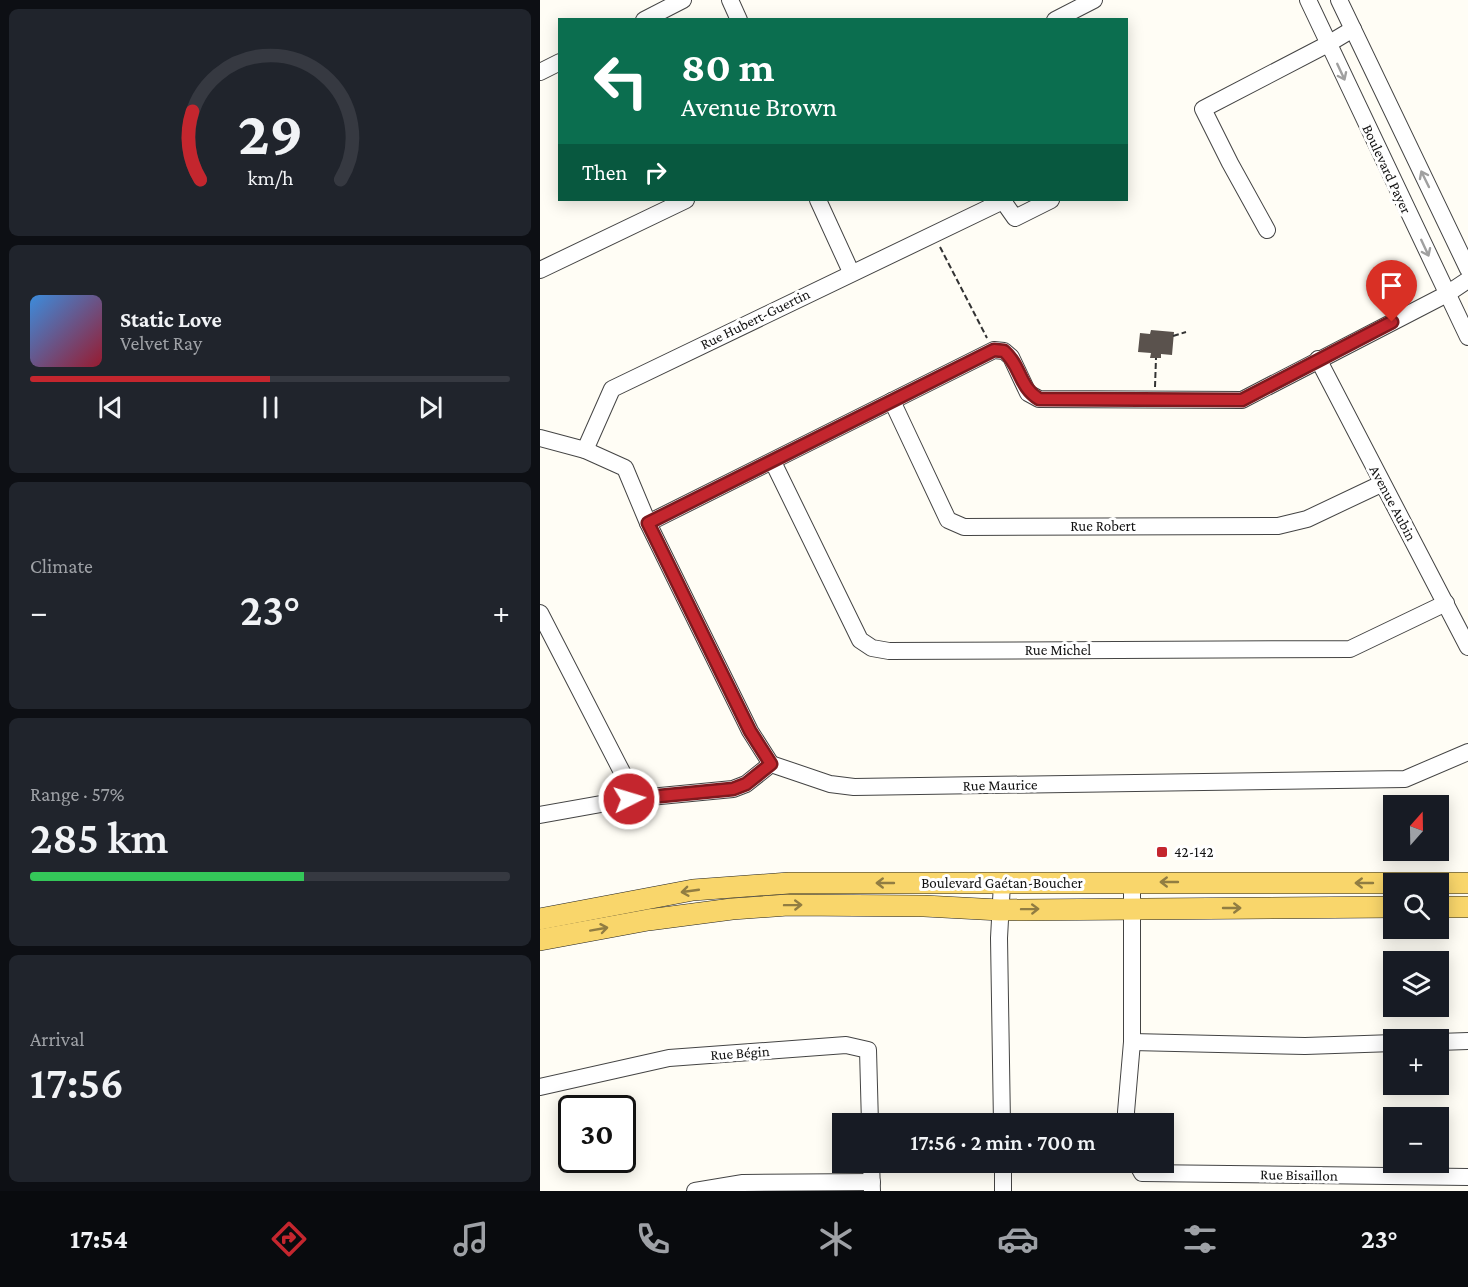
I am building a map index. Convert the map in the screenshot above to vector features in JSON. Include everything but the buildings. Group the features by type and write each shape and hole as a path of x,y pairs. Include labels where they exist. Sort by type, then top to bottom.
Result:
{"main road":[{"name":"Boulevard Gaétan-Boucher","path":"540,920 693,890 789,883 1466,883"},
{"path":"1449,908 1466,907 1466,883"},
{"name":"Boulevard Gaétan-Boucher","path":"540,940 648,920 732,909 788,905 924,906 1000,910 1383,908"}],"street":[{"path":"648,18 683,0"},
{"path":"730,0 738,18"},
{"path":"1059,18 1094,0"},
{"name":"Boulevard Payer","path":"1308,0 1468,338"},
{"name":"Boulevard Payer","path":"1339,0 1468,269"},
{"path":"1266,230 1203,109 1353,29"},
{"path":"540,72 558,63"},
{"path":"540,270 684,201"},
{"path":"818,201 851,272"},
{"name":"Rue Hubert-Guertin","path":"585,450 612,389 1002,201"},
{"name":"Rue Hubert-Guertin","path":"1005,201 1015,218 1049,201"},
{"path":"648,523 994,350 1004,351 1011,357 1028,393 1039,399 1242,400 1447,294 1468,280"},
{"name":"Avenue Aubin","path":"1318,359 1381,484 1468,647"},
{"name":"Rue Robert","path":"892,401 948,520 964,527 1278,526 1307,519 1381,484"},
{"path":"540,438 585,450 625,468 648,523 750,731 771,764 746,784 733,789 629,799 540,815"},
{"name":"Rue Michel","path":"773,462 860,640 872,648 889,651 1350,648 1446,603"},
{"path":"540,613 622,772 629,799"},
{"name":"Rue Maurice","path":"771,764 830,784 854,787 1405,779 1468,752"},
{"path":"1126,1113 1132,1042 1132,882"},
{"path":"1002,883 999,938 1002,1113"},
{"path":"1449,1042 1468,1041"},
{"path":"1132,1042 1305,1046 1383,1043"},
{"name":"Rue Bégin","path":"540,1088 669,1058 846,1045 868,1050 870,1113"},
{"path":"1003,1173 1003,1191"},
{"name":"Rue Bisaillon","path":"1142,1173 1468,1177"},
{"path":"695,1191 743,1183 872,1186"}],"path":[{"path":"933,234 994,350"},
{"path":"1173,336 1186,332"},
{"path":"1154,399 1156,358"}],"place":[{"name":"42-142","path":"1162,852"}],"route":[{"path":"629,799 733,789 746,784 771,764 750,731 648,523 994,350 1004,351 1011,357 1028,393 1039,399 1242,400 1392,322"}]}
